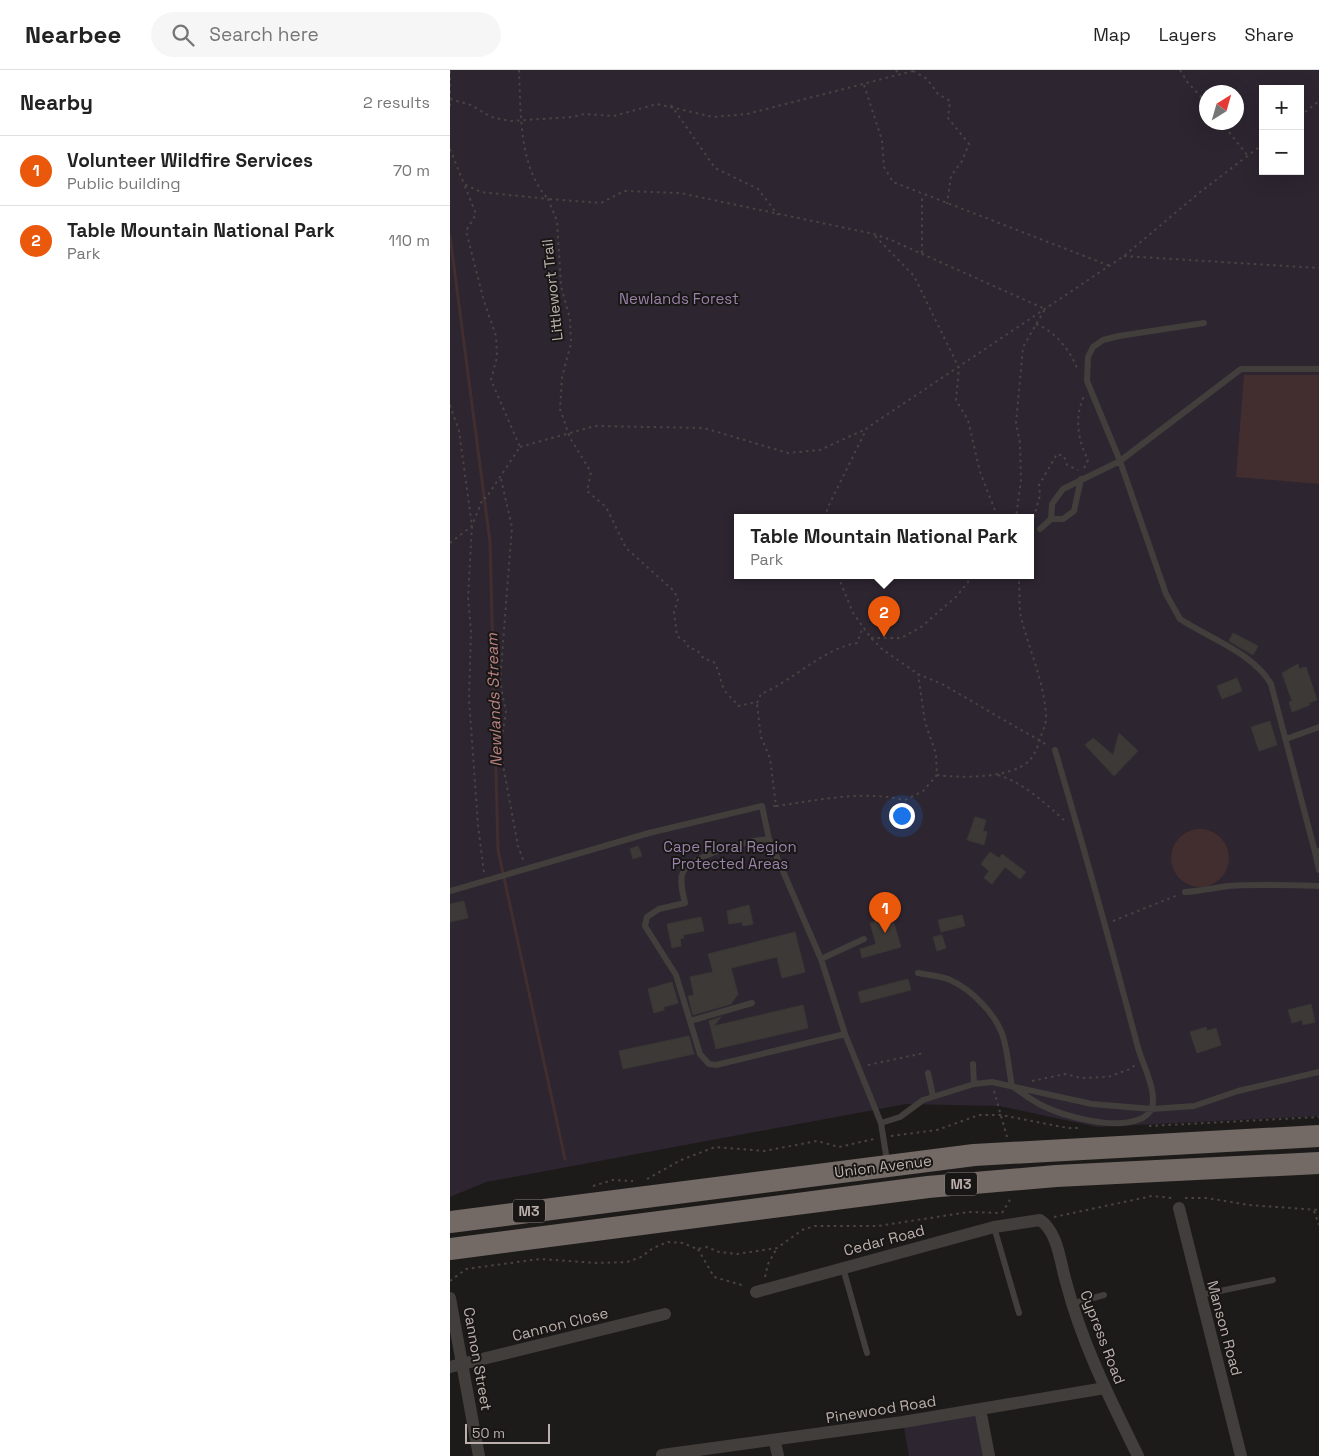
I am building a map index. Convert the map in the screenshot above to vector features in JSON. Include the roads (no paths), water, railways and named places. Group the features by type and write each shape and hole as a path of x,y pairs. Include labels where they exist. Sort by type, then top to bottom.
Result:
{"highway":[{"name":"Union Avenue","path":"450,1222 974,1155 1319,1136"},
{"name":"Union Avenue","path":"450,1248 928,1187 1056,1176 1319,1163"},
{"path":"751,1209 767,1201 802,1191 872,1180 888,1166 906,1174 1031,1173 1056,1176"}],"street":[{"name":"Manson Road","path":"1179,1208 1241,1456"},
{"name":"Cypress Road","path":"1021,1222 1040,1220 1049,1227 1071,1304 1089,1355 1138,1456"},
{"name":"Cedar Road","path":"760,1291 994,1227 1021,1222"},
{"name":"Cannon Street","path":"450,1298 479,1456"},
{"name":"Cannon Close","path":"450,1367 665,1314"},
{"name":"Pinewood Road","path":"662,1456 708,1453 1105,1388"},
{"path":"980,1409 989,1456"},
{"path":"775,1442 778,1456"}],"lane":[{"path":"1204,324 1103,340 1093,347 1088,357 1087,381 1120,461 1166,594 1180,619 1264,671 1271,684 1317,852 1319,870"},
{"path":"1051,519 1050,511 1057,495 1081,478 1120,461 1241,369 1319,369"},
{"path":"1040,529 1051,519 1063,519 1074,511 1081,478"},
{"path":"1286,739 1319,727"},
{"path":"918,973 950,980 960,985 983,1005 1000,1030 1004,1040 1012,1086 1041,1105 1070,1116 1099,1122 1128,1123 1142,1119 1152,1110 1154,1093 1141,1060 1106,924 1055,750"},
{"path":"450,891 649,833 762,806 770,839 821,959 857,1067 881,1123 888,1166"},
{"path":"770,839 750,841 695,861 682,874 685,903 659,909 652,913 645,921 648,932 676,975 700,1054 709,1064 716,1065 845,1034"},
{"path":"1185,892 1208,891 1225,886 1272,884 1319,886"},
{"path":"821,959 864,939"},
{"path":"690,1021 752,1003"},
{"path":"973,1064 974,1084"},
{"path":"881,1123 900,1117 913,1106 933,1096 974,1084 992,1082 1092,1104 1152,1110 1194,1106 1238,1091 1319,1072"},
{"path":"928,1073 933,1096"},
{"path":"994,1227 1019,1313"},
{"path":"844,1268 867,1353"},
{"path":"1200,1295 1273,1280"},
{"path":"1071,1304 1104,1295"}],"waterway":[{"name":"Newlands Stream","path":"450,236 490,542 498,850 565,1159"}],"place":[{"name":"Table Mountain National Park","path":"884,637"},
{"name":"Volunteer Wildfire Services","path":"885,933"}],"park label":[{"name":"Newlands Forest","path":"679,298"},
{"name":"Cape Floral Region Protected Areas","path":"730,854"}]}
